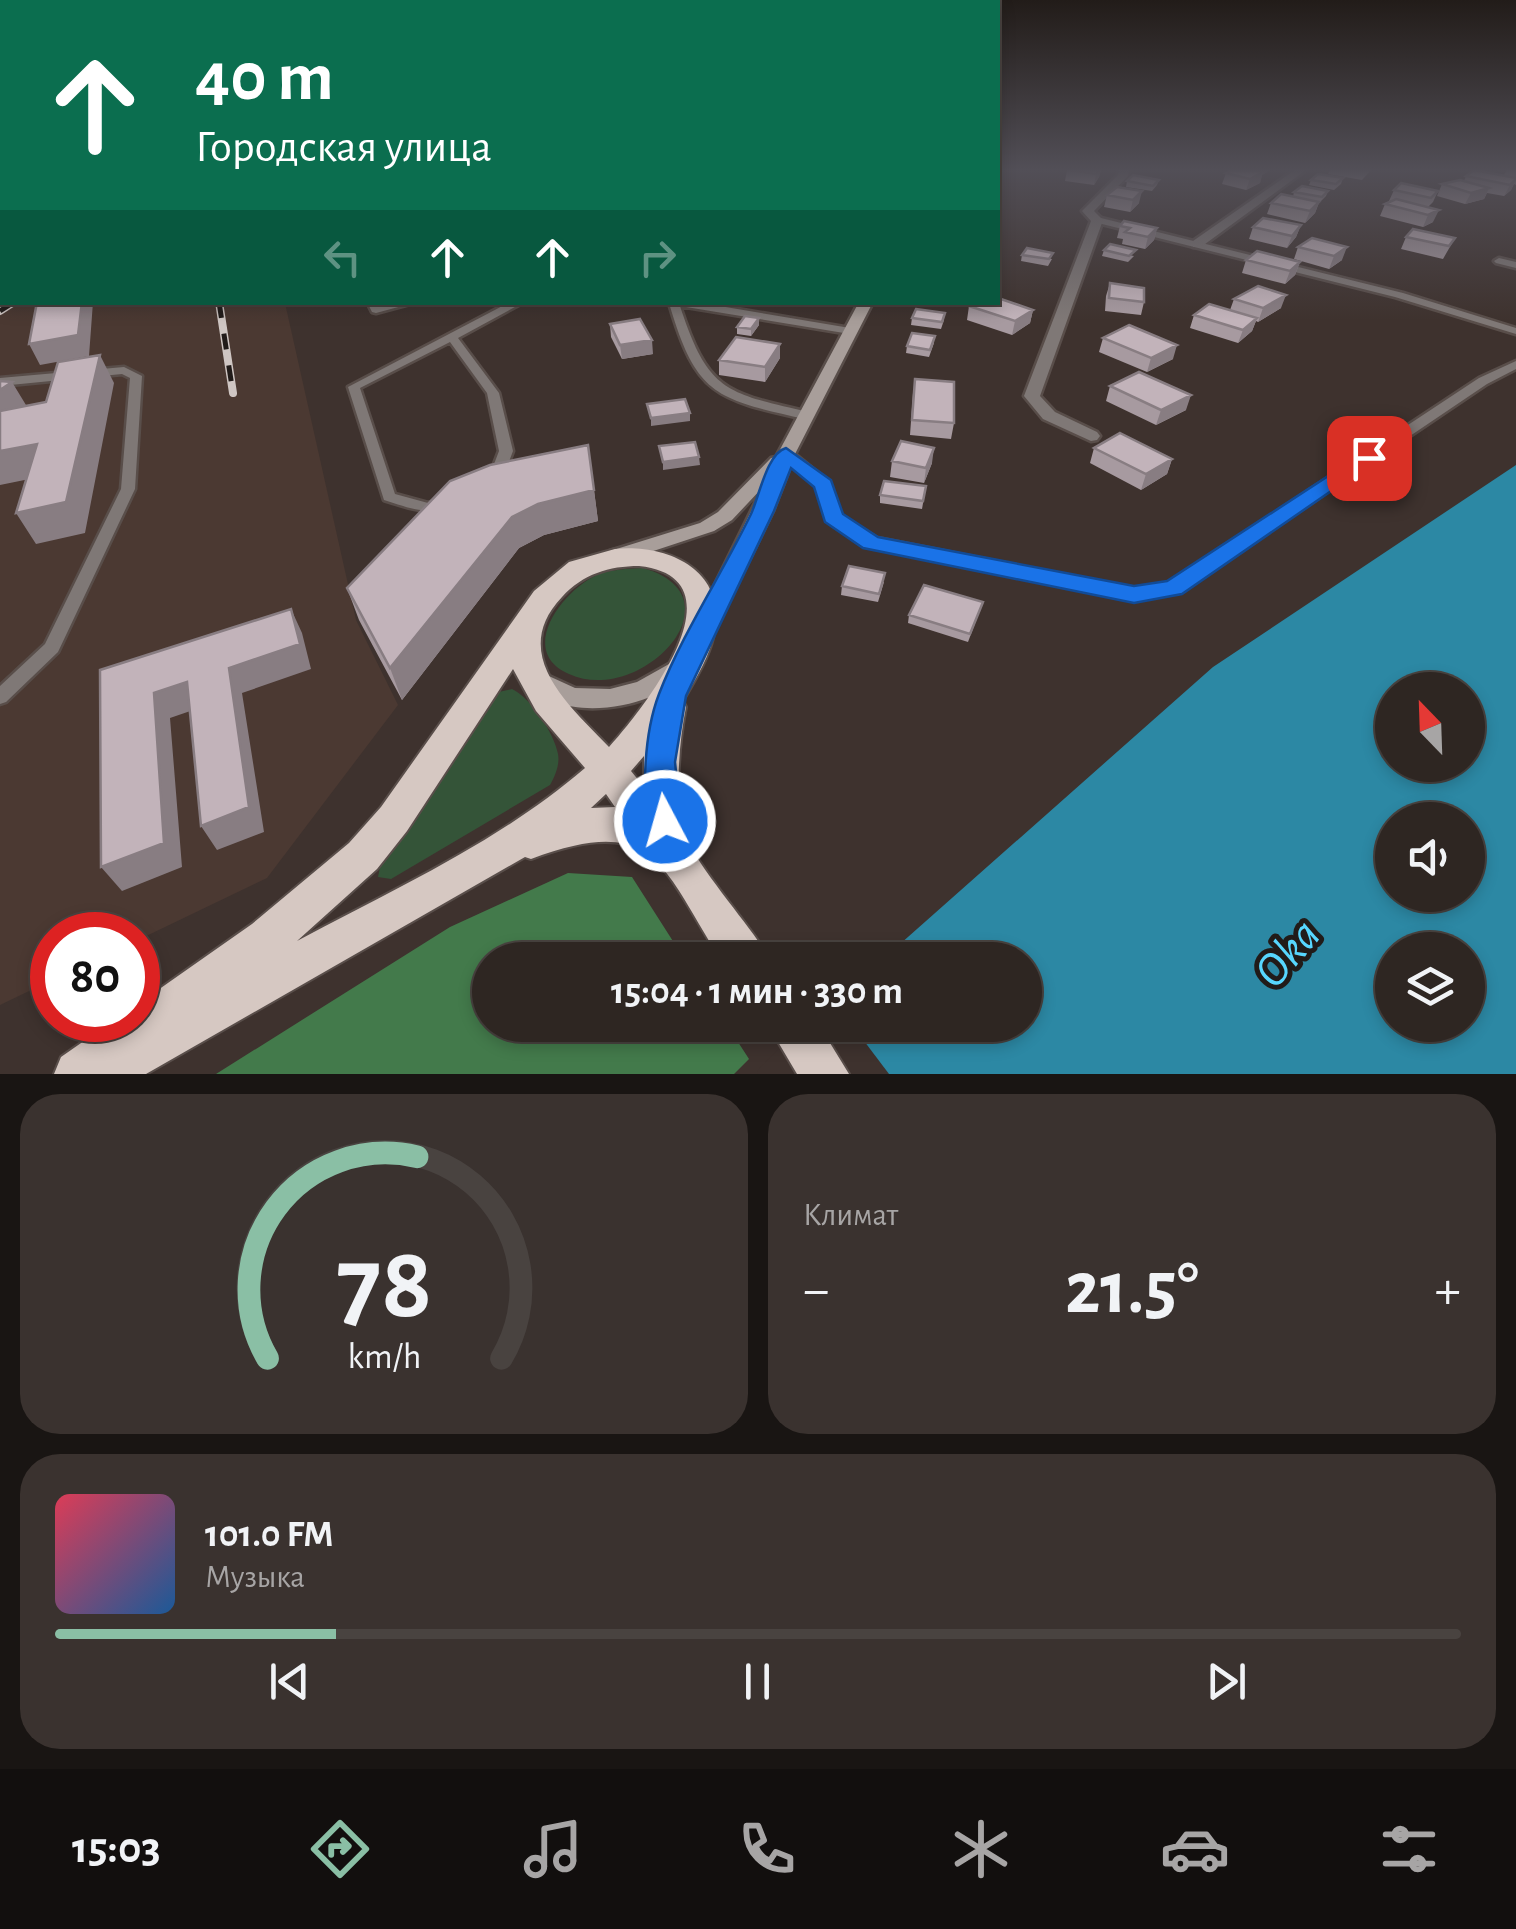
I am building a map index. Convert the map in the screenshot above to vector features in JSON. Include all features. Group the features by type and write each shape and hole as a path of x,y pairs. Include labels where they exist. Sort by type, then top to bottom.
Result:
{"highway":[{"path":"78,1074 267,938 363,856 394,818 531,616 560,582 603,560 646,557 676,567 695,589 701,604 698,642 656,720 609,771 543,822 444,884 99,1074"},
{"path":"531,616 524,638 525,657 533,676 677,860 734,942"},
{"path":"672,696 660,762 677,860"},
{"path":"444,884 548,835 608,822 635,826 677,860"},
{"path":"803,1042 825,1074"}],"main road":[{"path":"533,676 554,692 608,701 660,683 682,664 698,642 862,305"},
{"path":"603,560 707,527 725,516 786,454"}],"street":[{"path":"1091,436 1036,406 1032,396 1096,220"},
{"path":"1197,244 1231,220"}],"lane":[{"path":"1097,220 1399,295 1516,331"},
{"path":"1499,262 1516,265"},
{"path":"374,305 376,310 398,305"},
{"path":"460,496 428,508 389,497 354,387 513,305"},
{"path":"675,305 686,346 700,373 722,390 806,415"},
{"path":"687,305 850,331"},
{"path":"452,337 493,393 506,451 493,484 477,490"},
{"path":"786,454 824,484 833,517 872,542 1134,594 1174,588 1484,380 1516,364"},
{"path":"0,382 124,370 136,376 128,489 52,648 0,697"},
{"path":"50,394 55,377"}],"shaded area":[{"path":"0,305 285,305 356,620 398,705 267,878 160,929 160,912 30,912 30,991 0,1005"}],"green space":[{"path":"643,568 672,582 684,601 683,623 671,644 651,663 625,675 597,680 569,674 554,664 546,651 546,637 550,622 571,594 597,575"},
{"path":"512,689 534,708 556,746 558,762 550,785 391,879 378,877 381,862 447,773 494,693"},
{"path":"568,873 632,877 674,942 472,942 472,1042 738,1042 749,1059 734,1074 216,1074 450,927"}],"water":[{"name":"Oka","path":"1516,465 1516,1074 760,1074 792,1042 1042,1042 1042,942 902,942 1213,667"}],"pier":[{"path":"785,1042 865,1042 889,1074 758,1074"}],"building":[{"path":"1261,220 1301,225 1292,236 1253,227"},
{"path":"1124,221 1157,228 1148,237 1125,232 1130,228 1120,226"},
{"path":"1413,229 1455,238 1449,246 1406,237"},
{"path":"1312,238 1347,247 1334,256 1298,247"},
{"path":"1110,244 1136,250 1129,256 1104,250"},
{"path":"1027,248 1053,253 1049,259 1022,255"},
{"path":"1257,251 1300,262 1290,271 1246,260"},
{"path":"1110,283 1144,288 1144,302 1109,298"},
{"path":"1258,286 1286,295 1263,308 1234,299"},
{"path":"1000,299 1033,310 1015,321 969,306 1000,305"},
{"path":"1209,304 1257,318 1243,330 1194,315"},
{"path":"36,305 82,305 78,335 29,344"},
{"path":"916,309 945,313 942,322 912,318"},
{"path":"745,316 759,318 751,329 737,327"},
{"path":"640,319 652,340 620,345 610,324"},
{"path":"1129,325 1177,345 1151,358 1103,338"},
{"path":"912,333 935,336 930,350 907,346"},
{"path":"736,337 780,344 765,367 719,360"},
{"path":"100,355 66,502 16,513 37,444 0,451 0,411 46,402 58,362"},
{"path":"1139,372 1191,395 1161,410 1110,386"},
{"path":"915,379 954,382 954,423 912,420"},
{"path":"685,399 690,413 651,418 647,404"},
{"path":"1120,433 1172,459 1146,474 1094,448"},
{"path":"901,441 934,448 926,468 892,461"},
{"path":"695,442 699,457 663,462 659,446"},
{"path":"588,445 594,490 538,504 512,517 390,668 347,588 450,481 490,465"},
{"path":"884,481 926,486 923,501 880,495"},
{"path":"849,566 885,573 879,594 842,586"},
{"path":"924,585 983,602 970,634 909,615"},
{"path":"291,609 300,644 229,668 249,807 201,826 187,682 154,693 164,843 101,867 100,670"}],"railway":[{"path":"0,311 9,305"},
{"path":"219,305 233,393"}],"route":[{"path":"665,821 660,762 672,696 763,511 786,454 824,484 833,517 855,535 872,542 952,561 1134,594 1174,588 1369,458"}]}
